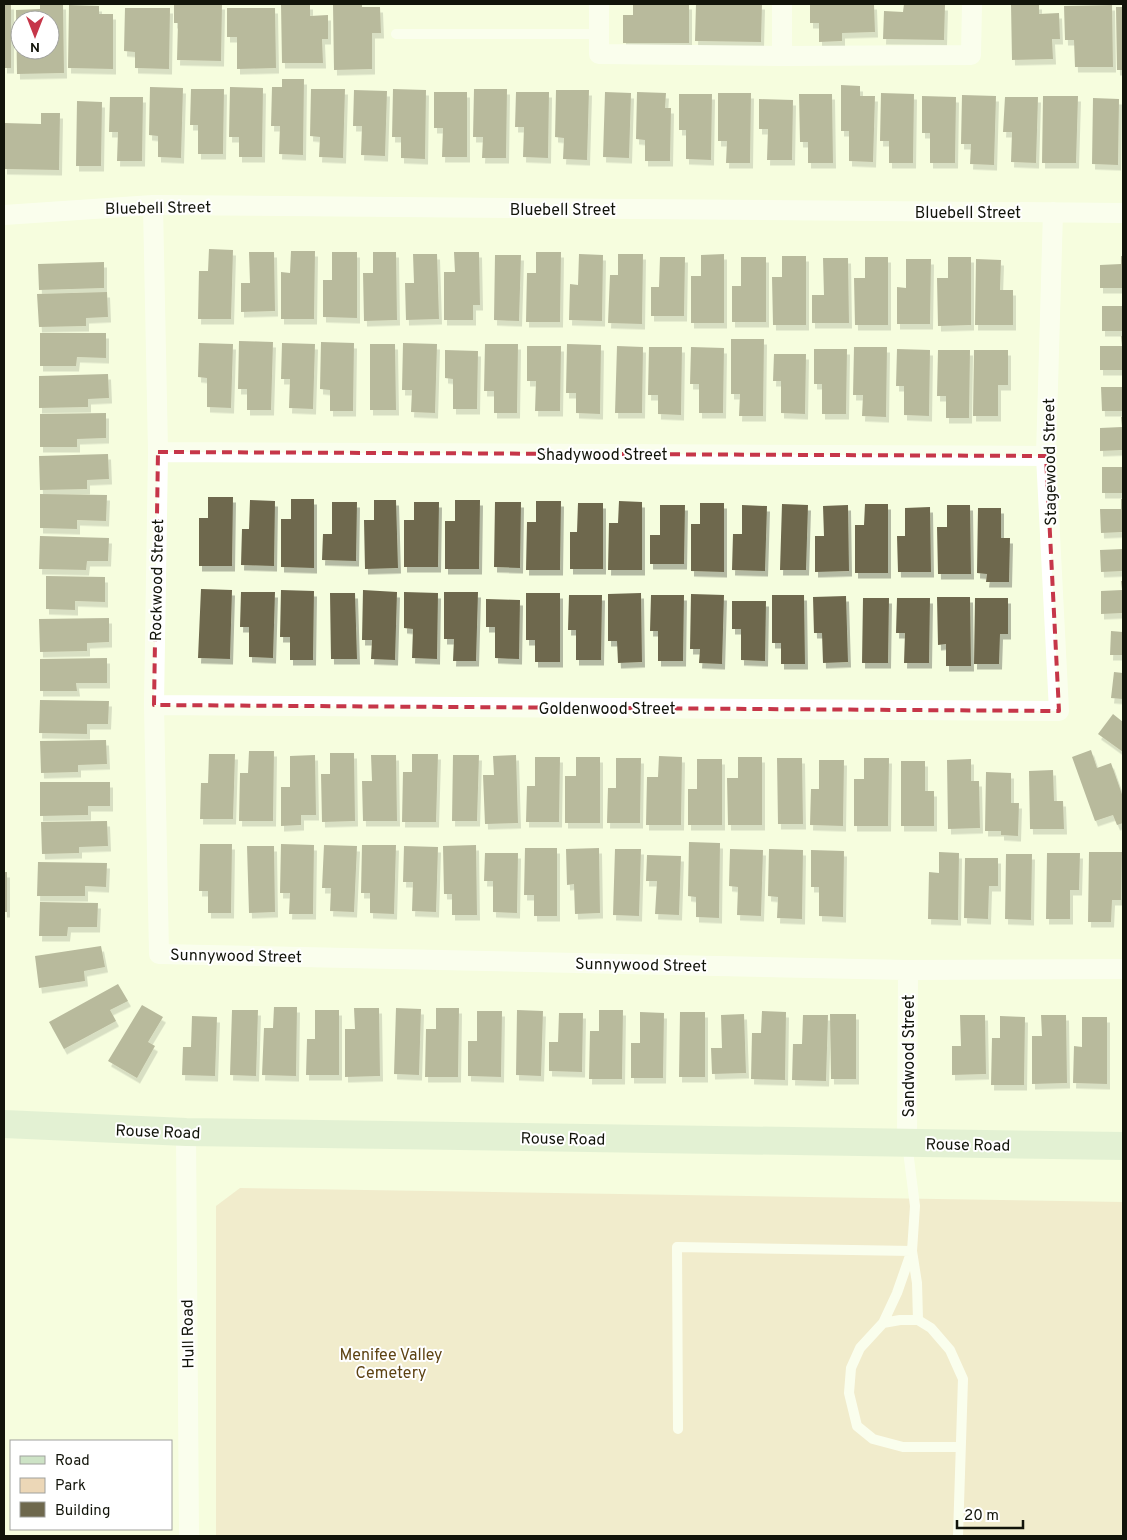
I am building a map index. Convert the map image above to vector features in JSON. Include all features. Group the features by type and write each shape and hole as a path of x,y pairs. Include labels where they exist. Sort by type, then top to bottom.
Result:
{"street":[{"path":"599,4 599,54 782,56 971,54 972,4"},
{"path":"782,4 782,56"},
{"name":"Bluebell Street","path":"4,215 153,205 1123,213"},
{"name":"Rockwood Street","path":"153,205 158,452 154,705 159,954"},
{"name":"Stagewood Street","path":"1053,212 1046,456 1059,711"},
{"name":"Shadywood Street","path":"158,452 1046,456"},
{"name":"Goldenwood Street","path":"154,705 1059,711"},
{"name":"Sunnywood Street","path":"159,954 908,970 1123,969"},
{"name":"Sandwood Street","path":"907,1143 908,970"},
{"name":"Rouse Road","path":"4,1124 186,1132 1123,1146"},
{"name":"Hull Road","path":"186,1132 189,1536"}],"lane":[{"path":"396,34 599,34"},
{"path":"907,1143 915,1206 912,1251 917,1282 918,1320"},
{"path":"678,1429 677,1247 912,1251"},
{"path":"912,1251 897,1293 883,1323 860,1348 851,1368 849,1394 857,1426 873,1439 903,1447 960,1448"},
{"path":"883,1323 900,1320 918,1320 931,1328 950,1350 963,1379 958,1536"}],"highlighted area":[{"path":"158,452 1046,456 1059,711 154,705"}],"green space":[{"name":"Menifee Valley Cemetery","path":"240,1188 1123,1202 1123,1536 216,1536 216,1206"}],"building":[{"path":"4,4 11,4 11,68 4,68"},
{"path":"40,4 63,4 64,73 17,74 17,60 60,60 60,10 16,10 40,9"},
{"path":"174,4 222,4 221,61 177,60 178,23 174,23"},
{"path":"281,4 310,4 310,16 328,15 328,39 322,39 323,63 282,63"},
{"path":"333,4 362,4 362,7 380,7 381,33 372,33 372,69 334,70"},
{"path":"633,4 689,4 689,43 623,43 623,15 633,15"},
{"path":"696,4 762,4 761,42 695,41"},
{"path":"810,4 874,4 875,32 842,33 842,41 819,42 819,23 810,23"},
{"path":"904,4 945,5 944,40 883,39 884,11 903,12"},
{"path":"1011,4 1039,4 1039,14 1059,13 1060,39 1052,39 1053,59 1012,60"},
{"path":"69,5 99,6 99,14 113,14 113,69 68,68"},
{"path":"1112,5 1113,67 1075,67 1074,40 1065,40 1064,6"},
{"path":"1116,7 1123,7 1123,70 1117,70"},
{"path":"125,8 170,8 169,69 135,68 135,52 124,51"},
{"path":"227,8 275,8 276,68 237,69 237,37 227,37"},
{"path":"282,79 304,79 303,155 279,154 280,126 271,126 272,87 282,87"},
{"path":"841,85 860,86 860,96 875,96 873,162 849,161 849,131 841,131"},
{"path":"150,87 183,88 181,158 158,157 158,136 149,135"},
{"path":"230,87 263,88 262,157 239,157 239,137 229,137"},
{"path":"191,89 224,89 223,154 198,154 198,125 190,125"},
{"path":"311,89 345,89 343,158 319,157 320,137 310,136"},
{"path":"393,89 426,90 425,159 401,158 401,137 392,137"},
{"path":"474,89 507,89 506,158 482,158 483,137 473,137"},
{"path":"354,90 387,91 385,156 361,155 362,126 353,126"},
{"path":"556,90 589,90 587,160 563,159 564,138 555,137"},
{"path":"434,92 467,92 467,157 442,157 443,128 434,128"},
{"path":"516,92 549,92 548,158 523,157 524,127 515,127"},
{"path":"605,92 631,93 629,158 603,157"},
{"path":"637,92 666,93 665,108 671,108 670,161 645,161 645,140 636,139"},
{"path":"718,93 751,93 750,163 726,163 727,141 718,141"},
{"path":"881,93 914,94 913,163 889,163 889,141 880,141"},
{"path":"679,94 712,94 711,160 686,159 686,130 679,130"},
{"path":"799,94 832,94 833,163 808,163 808,142 800,142"},
{"path":"962,95 996,96 994,165 970,164 971,144 961,144"},
{"path":"922,96 956,97 955,163 930,163 930,133 922,133"},
{"path":"1043,96 1078,96 1076,163 1042,163"},
{"path":"110,97 143,97 142,161 117,161 118,132 109,132"},
{"path":"1005,97 1038,97 1036,163 1011,162 1012,132 1003,132"},
{"path":"1093,98 1119,99 1118,165 1092,164"},
{"path":"759,99 793,100 792,160 767,160 768,129 759,129"},
{"path":"77,101 102,102 101,166 76,166"},
{"path":"41,113 60,113 59,170 4,169 4,123 41,124"},
{"path":"209,249 233,250 231,319 198,319 199,271 208,271"},
{"path":"291,251 315,251 314,319 281,319 281,272 290,273"},
{"path":"249,252 274,252 275,311 241,312 241,283 250,283"},
{"path":"332,252 357,252 357,318 323,317 323,280 332,280"},
{"path":"373,252 396,252 397,320 364,321 363,273 373,273"},
{"path":"454,252 479,252 480,305 473,305 473,320 444,320 444,272 455,272"},
{"path":"536,252 561,252 560,322 526,322 527,273 536,273"},
{"path":"413,254 437,254 439,319 406,320 405,283 414,283"},
{"path":"579,254 603,255 602,321 569,320 570,284 578,285"},
{"path":"618,254 643,254 642,324 608,323 610,275 618,275"},
{"path":"724,254 724,323 691,323 691,276 701,276 701,255"},
{"path":"495,255 521,255 519,321 494,320"},
{"path":"782,256 806,256 806,325 773,325 772,277 782,277"},
{"path":"1121,256 1123,256 1123,288 1100,288 1100,265 1121,264"},
{"path":"660,257 685,257 684,316 651,316 651,287 659,287"},
{"path":"741,257 766,257 766,322 732,322 732,286 741,286"},
{"path":"865,257 888,257 888,325 855,325 854,278 865,278"},
{"path":"948,257 971,257 971,325 938,326 937,278 948,278"},
{"path":"823,258 848,258 849,323 812,323 812,295 824,295"},
{"path":"906,259 931,259 930,324 897,324 897,287 906,288"},
{"path":"976,259 1001,260 1000,290 1013,290 1013,325 975,325"},
{"path":"104,262 104,288 39,290 38,264"},
{"path":"107,292 108,317 86,318 86,326 39,327 37,294"},
{"path":"1102,306 1123,306 1123,331 1102,331"},
{"path":"40,333 106,333 106,358 77,357 76,366 40,366"},
{"path":"1121,336 1123,336 1123,370 1100,370 1100,346 1122,346"},
{"path":"731,339 764,339 763,416 739,416 740,394 731,394"},
{"path":"239,341 273,342 271,410 247,410 247,389 238,389"},
{"path":"321,342 354,343 353,411 330,411 330,390 320,389"},
{"path":"199,343 233,344 231,408 207,407 207,378 198,377"},
{"path":"282,343 315,344 313,409 289,408 290,379 281,379"},
{"path":"403,343 437,344 435,413 411,412 412,390 402,390"},
{"path":"370,344 395,344 396,410 370,410"},
{"path":"485,344 518,344 517,413 494,413 494,391 484,391"},
{"path":"567,344 601,345 600,414 576,413 576,393 566,393"},
{"path":"527,346 561,346 560,411 535,411 536,381 527,381"},
{"path":"617,346 643,347 642,413 615,413"},
{"path":"649,347 682,347 681,415 658,414 658,395 648,395"},
{"path":"691,347 724,348 723,413 699,413 699,384 690,384"},
{"path":"854,347 887,347 886,417 862,416 863,395 853,395"},
{"path":"814,349 847,349 846,414 822,414 822,384 814,384"},
{"path":"897,349 930,350 929,416 904,415 904,386 896,386"},
{"path":"445,350 478,351 477,409 453,409 453,379 445,378"},
{"path":"938,350 970,350 969,418 946,418 946,396 937,396"},
{"path":"974,350 1008,350 1008,385 998,385 998,416 973,416"},
{"path":"774,354 806,354 805,414 781,413 781,381 773,381"},
{"path":"108,374 109,398 88,399 88,407 39,408 39,376"},
{"path":"1101,387 1123,387 1123,411 1102,411"},
{"path":"106,413 106,438 77,439 77,447 40,447 40,414"},
{"path":"1121,417 1123,417 1123,450 1100,451 1100,428 1122,427"},
{"path":"108,454 109,479 87,480 87,489 40,490 39,456"},
{"path":"1102,467 1123,467 1123,493 1102,493"},
{"path":"40,494 107,495 106,521 77,520 77,529 40,528"},
{"path":"208,497 233,497 232,566 199,566 199,518 208,518"},
{"path":"291,499 314,499 314,568 281,567 281,519 291,519"},
{"path":"1121,499 1123,499 1123,532 1101,533 1100,509 1121,509"},
{"path":"250,500 275,501 274,566 241,565 242,529 249,529"},
{"path":"374,500 396,500 398,568 365,569 364,520 374,520"},
{"path":"455,500 480,500 479,569 445,569 445,521 455,521"},
{"path":"536,501 561,501 560,570 526,570 527,522 536,522"},
{"path":"619,501 642,502 642,570 608,570 609,523 618,523"},
{"path":"332,502 357,502 356,561 322,560 323,534 332,534"},
{"path":"414,502 439,502 438,567 404,567 404,520 414,520"},
{"path":"495,502 521,502 520,568 494,567"},
{"path":"578,503 603,503 603,569 570,569 570,532 577,532"},
{"path":"700,503 724,503 724,572 691,571 691,524 700,524"},
{"path":"782,504 808,505 806,570 780,570"},
{"path":"865,504 888,504 888,573 855,573 855,525 864,525"},
{"path":"660,505 685,505 684,564 650,564 650,535 660,535"},
{"path":"742,505 767,506 765,571 732,570 733,534 742,534"},
{"path":"848,505 849,571 815,572 815,536 824,536 823,506"},
{"path":"947,505 970,505 971,574 938,574 937,527 947,527"},
{"path":"930,507 931,572 898,572 897,536 905,536 905,508"},
{"path":"978,508 1001,508 1001,538 1010,538 1009,582 986,582 987,574 977,573"},
{"path":"40,536 109,538 108,561 87,561 86,570 39,569"},
{"path":"1123,549 1123,571 1101,572 1100,550"},
{"path":"46,576 105,577 105,602 75,601 75,610 46,609"},
{"path":"1121,581 1123,581 1123,613 1101,614 1101,591 1122,590"},
{"path":"201,589 232,590 230,659 198,658"},
{"path":"281,590 314,591 313,660 290,660 290,637 280,637"},
{"path":"363,590 397,592 395,660 371,659 372,640 362,640"},
{"path":"241,592 275,592 273,658 249,657 249,627 240,627"},
{"path":"404,592 438,593 437,659 412,658 413,629 404,628"},
{"path":"444,592 478,592 476,661 453,661 454,639 444,639"},
{"path":"330,593 355,593 357,659 331,659"},
{"path":"526,593 560,593 560,662 535,662 535,640 526,640"},
{"path":"641,593 642,662 618,663 617,641 608,641 608,594"},
{"path":"691,594 724,595 722,664 699,663 700,649 690,649"},
{"path":"569,595 602,595 601,660 576,660 576,630 568,630"},
{"path":"651,595 684,595 683,661 658,661 658,631 650,631"},
{"path":"772,595 804,595 805,664 781,664 781,643 772,643"},
{"path":"846,596 848,662 823,663 822,633 814,633 813,597"},
{"path":"937,597 970,597 971,666 946,666 946,644 938,645"},
{"path":"863,598 889,598 888,663 862,663"},
{"path":"897,598 930,598 929,663 904,663 905,633 896,633"},
{"path":"975,598 1008,598 1008,634 1000,634 999,664 974,664"},
{"path":"486,599 520,600 519,659 495,658 495,627 486,627"},
{"path":"732,601 766,601 765,661 741,660 741,629 732,629"},
{"path":"109,618 109,642 87,643 87,651 40,652 39,619"},
{"path":"1111,631 1123,632 1123,655 1110,655"},
{"path":"107,658 107,683 76,683 77,691 40,691 40,659"},
{"path":"1114,672 1123,673 1123,699 1111,698"},
{"path":"40,700 109,701 108,724 87,724 87,734 39,733"},
{"path":"1113,714 1123,722 1123,752 1098,734"},
{"path":"106,740 107,764 78,765 78,772 41,773 40,741"},
{"path":"1091,750 1097,768 1111,763 1123,797 1123,823 1117,825 1113,815 1095,821 1072,757"},
{"path":"249,751 274,751 273,821 239,821 240,773 248,773"},
{"path":"330,753 354,753 355,821 322,822 321,774 330,774"},
{"path":"209,754 235,754 233,819 200,819 201,783 208,783"},
{"path":"412,754 438,754 436,822 402,822 403,772 412,772"},
{"path":"315,755 316,815 301,815 301,825 281,826 281,787 290,787 290,756"},
{"path":"371,755 396,755 397,821 363,821 362,781 372,781"},
{"path":"453,755 479,755 477,821 452,821"},
{"path":"516,755 518,823 485,824 483,775 494,775 493,756"},
{"path":"659,756 682,757 681,825 646,825 647,777 658,777"},
{"path":"535,757 560,757 559,822 526,822 527,786 535,786"},
{"path":"576,757 600,757 600,823 565,823 565,776 576,776"},
{"path":"738,757 762,757 762,825 728,825 727,778 738,778"},
{"path":"616,758 641,758 640,823 607,823 608,788 616,788"},
{"path":"777,758 802,758 803,824 778,824"},
{"path":"864,758 889,758 888,826 854,826 854,779 864,779"},
{"path":"697,759 722,759 722,825 688,825 688,789 697,789"},
{"path":"971,759 971,781 979,781 980,828 948,829 947,760"},
{"path":"819,760 844,760 843,826 810,825 811,789 819,789"},
{"path":"901,761 925,761 925,791 934,791 934,826 901,826"},
{"path":"1053,770 1054,801 1063,801 1064,829 1030,829 1029,771"},
{"path":"986,772 1011,773 1011,803 1019,803 1018,836 1001,835 1001,831 985,831"},
{"path":"40,782 110,782 110,806 88,806 88,815 40,816"},
{"path":"107,821 108,846 79,847 79,853 42,854 41,822"},
{"path":"689,842 720,843 719,918 696,917 696,897 688,896"},
{"path":"200,844 232,844 231,913 208,913 208,891 199,891"},
{"path":"281,844 314,845 313,914 289,914 290,893 280,893"},
{"path":"324,845 357,846 354,912 330,911 331,888 322,888"},
{"path":"362,845 396,845 394,914 370,913 370,893 361,893"},
{"path":"476,845 477,915 452,915 452,894 444,894 443,846"},
{"path":"247,846 274,846 275,912 249,913"},
{"path":"404,846 438,847 436,912 412,911 413,882 403,882"},
{"path":"525,848 557,848 557,916 534,916 534,895 524,895"},
{"path":"599,848 600,913 575,914 574,884 567,885 566,849"},
{"path":"615,849 641,849 639,916 613,915"},
{"path":"730,849 763,850 761,916 737,915 738,887 729,886"},
{"path":"769,849 803,850 802,919 777,918 778,897 768,896"},
{"path":"811,850 844,851 843,917 819,916 819,887 811,887"},
{"path":"939,852 959,853 958,920 928,919 929,872 939,873"},
{"path":"1089,852 1122,852 1121,900 1112,900 1111,922 1088,922"},
{"path":"485,853 518,853 517,913 493,912 493,881 484,881"},
{"path":"1047,853 1080,853 1079,890 1070,890 1070,919 1046,919"},
{"path":"1006,854 1032,854 1031,920 1005,919"},
{"path":"647,855 681,856 679,915 655,914 657,881 646,881"},
{"path":"965,858 998,858 998,886 989,886 988,919 964,918"},
{"path":"38,862 107,863 106,887 85,886 85,896 37,896"},
{"path":"4,872 7,872 7,912 4,912"},
{"path":"40,902 98,903 97,927 68,927 67,936 39,936"},
{"path":"101,946 105,967 84,971 85,981 39,988 35,956"},
{"path":"118,984 128,1001 110,1010 116,1021 64,1049 49,1022"},
{"path":"142,1005 163,1017 148,1042 155,1046 137,1078 108,1061"},
{"path":"274,1007 297,1007 296,1076 262,1075 264,1028 273,1028"},
{"path":"354,1008 379,1008 380,1076 345,1077 345,1029 355,1029"},
{"path":"396,1008 421,1009 419,1075 394,1074"},
{"path":"436,1008 459,1008 458,1077 425,1077 426,1029 436,1029"},
{"path":"232,1010 258,1010 256,1076 230,1075"},
{"path":"315,1010 339,1010 339,1075 306,1075 307,1039 315,1039"},
{"path":"517,1010 543,1011 541,1076 516,1075"},
{"path":"599,1010 623,1010 622,1079 589,1079 590,1031 599,1031"},
{"path":"477,1011 502,1011 501,1077 468,1076 468,1041 477,1041"},
{"path":"762,1011 786,1012 785,1080 751,1079 752,1033 761,1033"},
{"path":"640,1012 664,1013 663,1078 631,1078 631,1043 640,1043"},
{"path":"680,1012 705,1012 705,1077 679,1077"},
{"path":"559,1013 583,1013 582,1072 549,1071 549,1042 558,1042"},
{"path":"744,1014 746,1073 712,1074 711,1048 722,1048 721,1015"},
{"path":"830,1014 856,1014 856,1079 831,1079"},
{"path":"803,1015 828,1015 826,1081 792,1080 793,1044 802,1044"},
{"path":"960,1015 985,1015 986,1074 952,1075 952,1046 961,1046"},
{"path":"1041,1015 1066,1015 1067,1083 1032,1084 1032,1036 1042,1036"},
{"path":"192,1016 217,1017 215,1076 182,1075 183,1047 191,1047"},
{"path":"1000,1016 1025,1017 1024,1085 991,1085 992,1038 1000,1038"},
{"path":"1082,1017 1107,1017 1107,1084 1073,1083 1074,1046 1082,1047"}]}
